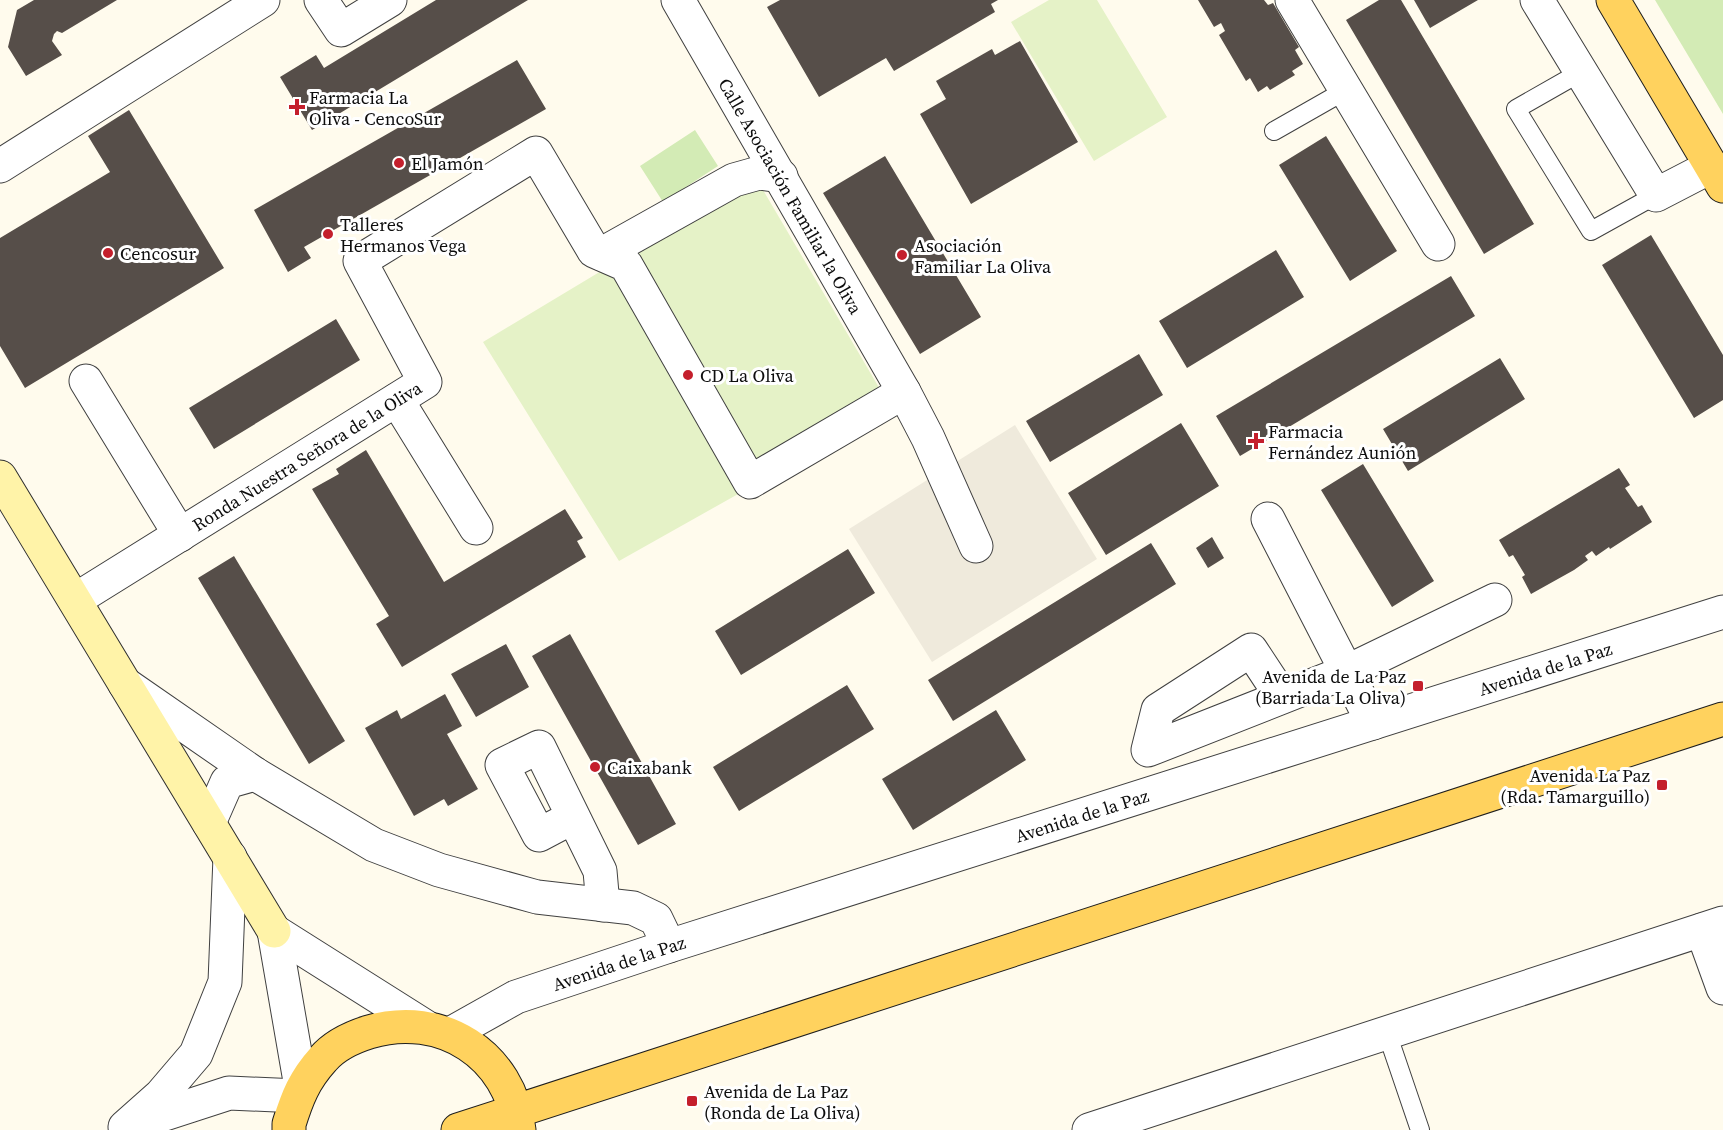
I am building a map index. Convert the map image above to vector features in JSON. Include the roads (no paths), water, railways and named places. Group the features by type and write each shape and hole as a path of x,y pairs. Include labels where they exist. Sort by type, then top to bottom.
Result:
{"main road":[{"path":"1613,0 1718,176"},
{"path":"458,1130 518,1121 1723,718"},
{"path":"289,1130 300,1091 324,1058 354,1036 389,1026 438,1030 480,1052 503,1079 518,1121"}],"street":[{"path":"0,166 263,0"},
{"path":"321,0 341,30 390,0"},
{"name":"Calle Asociación Familiar la Oliva","path":"678,0 904,392 928,438 976,546"},
{"path":"1292,0 1438,244"},
{"path":"1537,0 1656,195 1718,176"},
{"name":"Ronda Nuestra Señora de la Oliva","path":"75,600 425,382 360,261 536,153 598,252"},
{"path":"598,252 734,180 759,173 781,177"},
{"path":"598,252 627,265 750,482 904,392"},
{"path":"86,381 180,535"},
{"path":"397,400 476,528"},
{"path":"3,487 75,600 274,931 300,1091 229,1093 121,1129"},
{"path":"1268,519 1373,723"},
{"path":"1281,697 1346,672 1495,600"},
{"name":"Avenida de la Paz","path":"438,1030 516,997 669,946 1708,617 1723,602"},
{"path":"125,684 255,774 374,845 439,870 537,897 633,908 656,919 669,946"},
{"path":"209,823 227,782 255,774"},
{"path":"573,817 600,871 603,905"},
{"path":"121,1129 161,1095 196,1054 225,982 230,857"},
{"path":"1089,1130 1713,927 1723,988"},
{"path":"274,931 438,1030"}],"lane":[{"path":"1581,72 1516,110 1591,231 1656,195"},
{"path":"1274,131 1346,90"},
{"path":"1387,1033 1420,1130"}],"place":[{"name":"Farmacia La Oliva - CencoSur","path":"297,107"},
{"name":"El Jamón","path":"399,163"},
{"name":"Talleres Hermanos Vega","path":"328,234"},
{"name":"Cencosur","path":"108,253"},
{"name":"Asociación Familiar La Oliva","path":"902,255"},
{"name":"CD La Oliva","path":"688,375"},
{"name":"Farmacia Fernández Aunión","path":"1256,441"},
{"name":"Avenida de La Paz (Barriada La Oliva)","path":"1418,686"},
{"name":"Caixabank","path":"595,767"},
{"name":"Avenida La Paz (Rda. Tamarguillo)","path":"1662,785"},
{"name":"Avenida de La Paz (Ronda de La Oliva)","path":"692,1101"}]}
